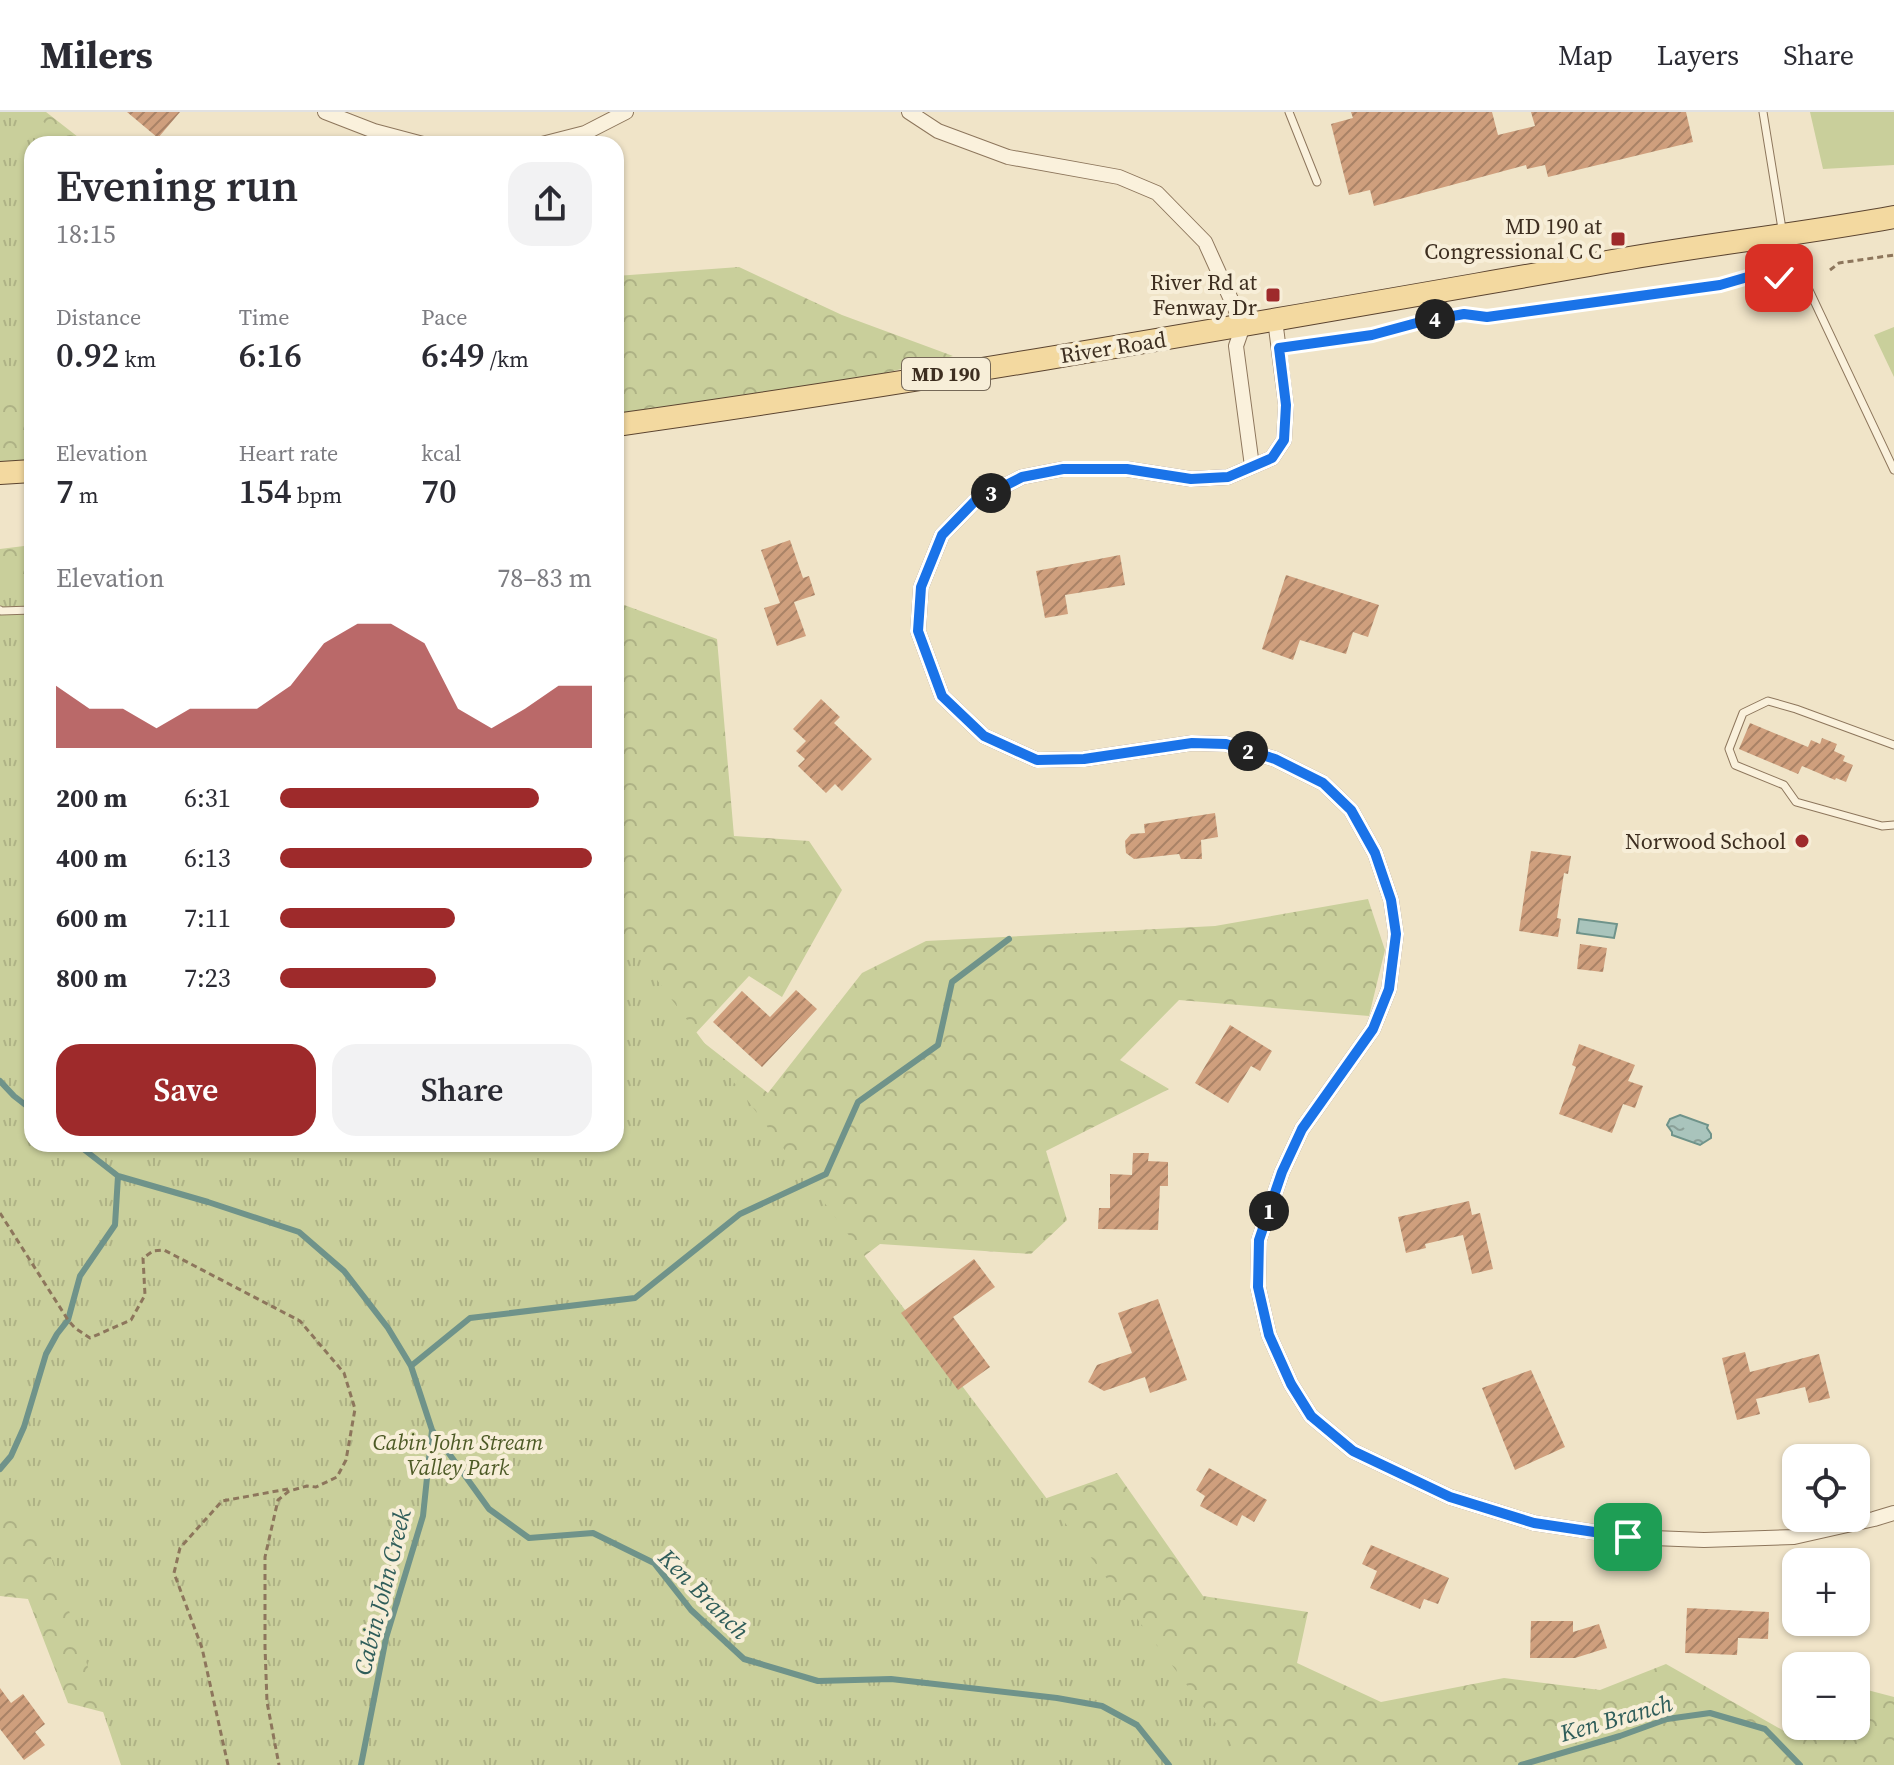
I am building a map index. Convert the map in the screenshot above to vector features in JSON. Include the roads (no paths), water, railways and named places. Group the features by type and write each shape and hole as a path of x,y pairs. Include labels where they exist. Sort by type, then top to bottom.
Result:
{"main road":[{"name":"River Road","path":"624,424 1243,326 1626,259 1894,217"},
{"path":"0,473 24,472"}],"street":[{"path":"325,112 393,136"},
{"path":"573,136 626,112"},
{"path":"909,112 938,131 1008,157 1119,177 1157,193 1205,242 1243,326 1236,346 1252,466"},
{"path":"1275,320 1286,405 1284,440 1272,458 1228,477 1191,479 1127,469 1063,469 1022,477 975,501 942,535 921,587 918,631 942,696 984,736 1037,760 1084,759 1192,743 1226,744 1275,759 1323,783 1351,810 1375,853 1391,900 1396,934 1389,989 1373,1029 1302,1129 1282,1172 1259,1240 1258,1287 1269,1335 1291,1384 1311,1416 1353,1451 1450,1497 1534,1523 1628,1537 1704,1540 1794,1537 1894,1513"}],"lane":[{"path":"1289,112 1317,182"},
{"path":"1763,112 1783,235 1894,470"},
{"path":"0,610 24,610"},
{"path":"1894,745 1768,701 1743,713 1729,749 1735,765 1784,785 1796,802 1882,826 1894,825"}],"water":[{"path":"1579,919 1617,924 1614,938 1577,933"},
{"path":"1680,1115 1708,1125 1711,1138 1700,1145 1672,1135 1667,1125 1670,1119"}],"waterway":[{"path":"411,1366 470,1318 635,1298 740,1214 826,1174 858,1102 938,1045 952,982 1009,939"},
{"name":"Cabin John Creek","path":"0,1081 24,1104"},
{"name":"Cabin John Creek","path":"87,1152 118,1176 299,1232 344,1271 388,1328 411,1366 432,1430 423,1516 386,1638 361,1765"},
{"path":"0,1469 11,1456 24,1427 46,1354 68,1320 80,1276 115,1225 118,1176"},
{"name":"Ken Branch","path":"432,1430 489,1509 529,1538 593,1533 654,1563 691,1610 744,1659 818,1681 891,1679 1102,1706 1137,1725 1169,1765"},
{"name":"Ken Branch","path":"1521,1765 1667,1719 1710,1713 1765,1729 1800,1765"}],"place":[{"name":"MD 190 at Congressional C C","path":"1618,239"},
{"name":"River Rd at Fenway Dr","path":"1273,295"},
{"name":"Norwood School","path":"1802,841"}],"park label":[{"name":"Cabin John Stream Valley Park","path":"458,1454"}]}
